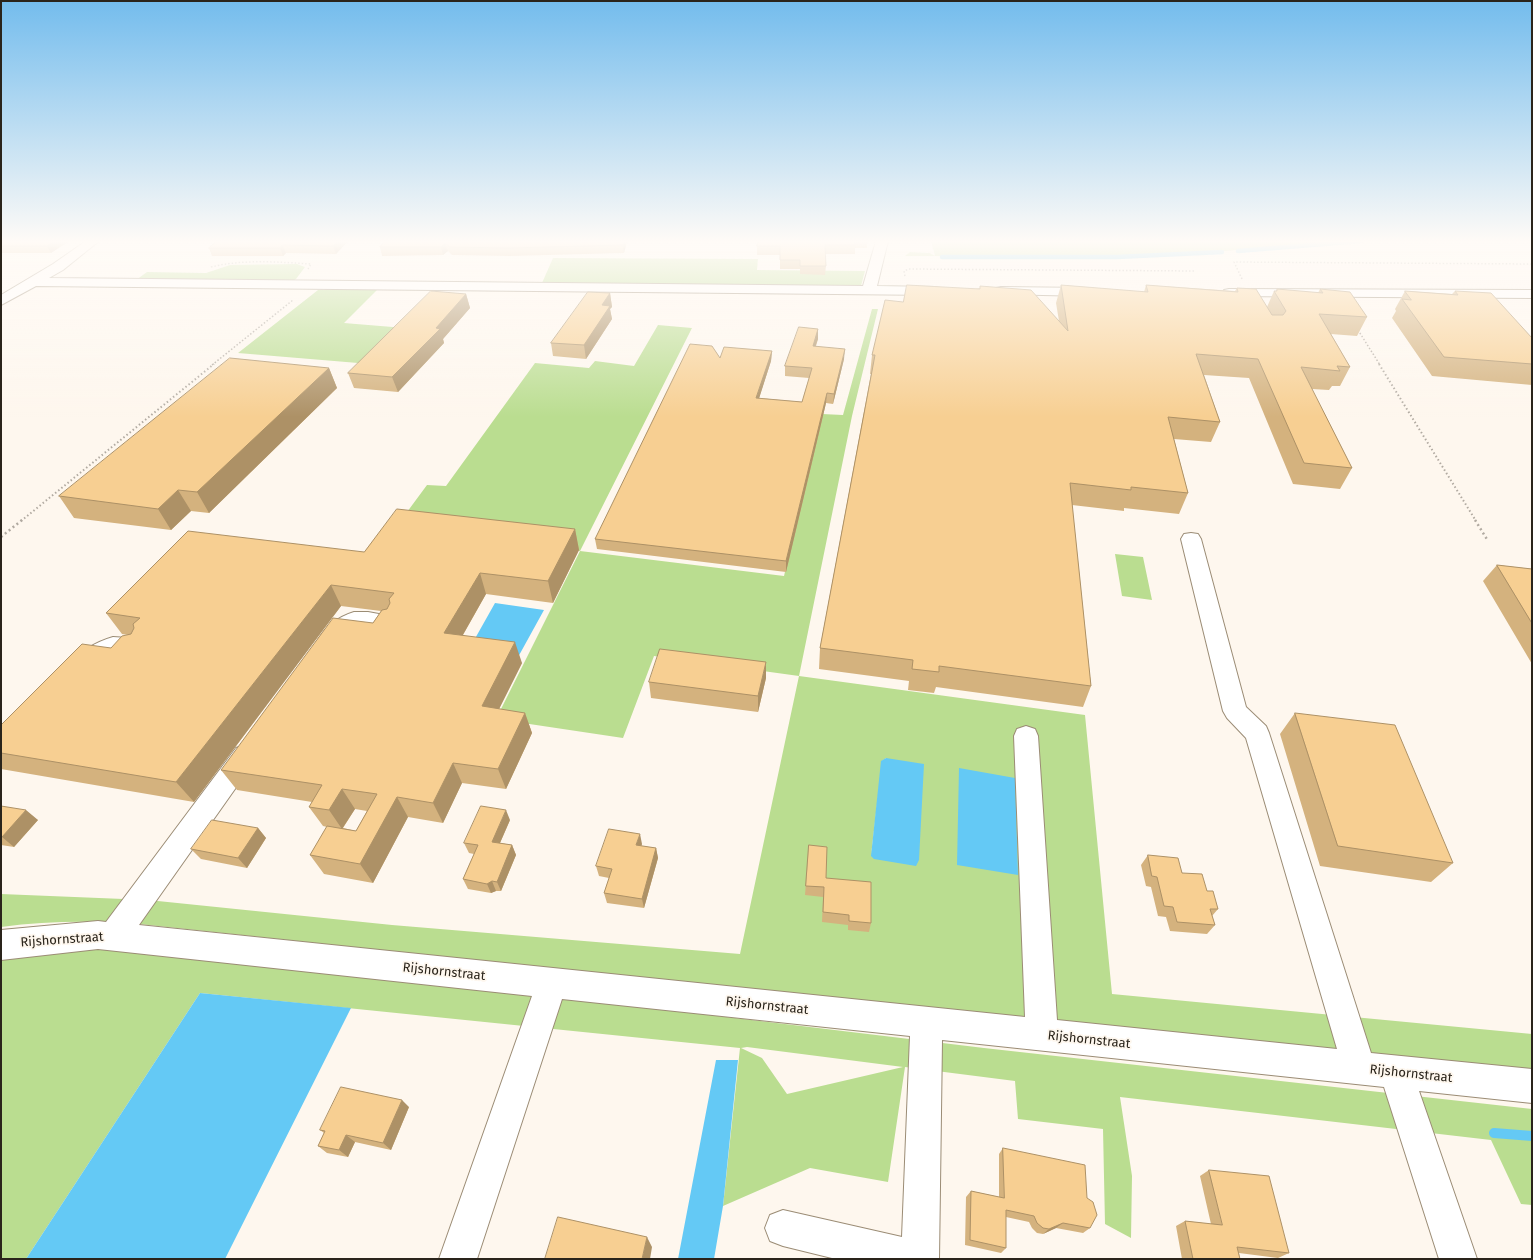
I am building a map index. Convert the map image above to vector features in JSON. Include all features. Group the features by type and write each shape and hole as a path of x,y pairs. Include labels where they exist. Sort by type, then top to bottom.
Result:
{"street":[{"path":"1253,300 1258,310"},
{"path":"1191,539 1235,712 1257,733 1359,1068"},
{"path":"316,658 339,626 349,620 362,619 387,623"},
{"path":"67,683 100,649 115,645 127,645 138,648"},
{"path":"113,937 261,734"},
{"path":"1026,736 1042,1035"},
{"name":"Rijshornstraat","path":"1,945 98,935 1532,1086"},
{"path":"458,1259 552,983"},
{"path":"920,1259 926,1023"},
{"path":"1396,1072 1458,1259"},
{"path":"783,1228 916,1259"}],"path":[{"path":"1,537 293,300"},
{"path":"1340,300 1488,541"}],"green space":[{"path":"306,300 367,300 344,323 405,328 370,364 238,353"},
{"path":"872,309 878,309 852,416 799,676 654,656 623,738 496,719 580,551 784,576 822,414 843,415"},
{"path":"658,325 692,328 580,551 393,531 427,485 446,486 535,363 589,368 595,361 634,366"},
{"path":"1115,554 1143,557 1152,600 1122,596"},
{"path":"799,676 1085,715 1112,994 1532,1034 1532,1074 130,923 65,922 1,927 1,894 148,900 392,925 740,954","holes":["886,758 871,856 882,761"]},
{"path":"90,948 486,988 984,1048 1532,1109 1532,1205 1521,1204 1491,1140 1120,1097 1132,1176 1131,1238 1105,1224 1103,1129 1018,1119 1015,1081 905,1067 888,1182 810,1168 723,1206 740,1048 200,993 26,1259 1,1259 1,956","holes":["747,1047 903,1067 787,1094 762,1058 741,1048"]}],"water":[{"path":"495,603 544,610 517,659 468,651"},
{"path":"886,758 924,764 919,860 916,866 874,859 871,856 881,761"},
{"path":"959,768 1015,778 1018,875 957,865"},
{"path":"200,993 351,1008 225,1259 26,1259"},
{"path":"716,1060 738,1060 723,1206 714,1259 678,1259"}],"building":[{"path":"422,300 461,300 436,328 440,329 392,377 348,373"},
{"path":"582,300 605,300 602,305 610,306 584,345 551,343"},
{"path":"885,300 903,302 904,300 1040,300 1068,331 1063,300 1263,300 1272,315 1283,315 1286,311 1279,300 1355,300 1367,317 1319,314 1350,367 1337,366 1340,371 1301,367 1352,468 1304,463 1258,359 1196,354 1220,422 1168,417 1188,493 1131,487 1131,490 1070,483 1091,686 939,666 939,672 912,669 913,660 820,648 875,355 872,355"},
{"path":"1403,300 1497,300 1532,338 1532,364 1444,357"},
{"path":"799,327 818,329 813,346 845,349 834,394 827,393 786,561 595,539 690,344 712,346 720,358 724,347 772,351 756,398 802,402 812,368 785,366"},
{"path":"230,358 329,368 197,492 178,490 158,509 59,496"},
{"path":"397,509 575,529 548,581 480,573 444,633 515,642 482,706 525,713 498,769 453,763 433,803 397,797 360,864 310,855 327,826 356,831 377,794 342,789 329,810 309,807 322,785 221,770 333,618 373,623 382,610 387,609 390,603 389,599 394,593 331,585 176,782 1,753 1,725 82,644 111,648 122,636 131,634 134,628 133,624 140,618 106,613 188,531 364,552"},
{"path":"1497,565 1532,569 1532,623"},
{"path":"660,649 766,662 758,696 649,682"},
{"path":"1295,713 1395,725 1453,863 1338,846"},
{"path":"1,806 26,810 2,837 1,837"},
{"path":"481,806 506,810 492,842 512,845 497,882 492,881 487,884 463,879 478,845 464,843"},
{"path":"212,820 258,828 238,858 191,849"},
{"path":"609,829 640,834 636,845 656,848 642,899 604,893 612,869 596,866"},
{"path":"809,845 827,847 826,878 871,882 871,923 849,921 849,915 823,912 824,887 806,886"},
{"path":"1148,855 1178,858 1182,873 1202,874 1207,891 1213,891 1218,909 1210,909 1215,925 1177,922 1173,907 1164,906 1157,877 1152,876"},
{"path":"341,1087 402,1100 383,1143 346,1135 339,1150 318,1146 325,1131 320,1130"},
{"path":"1003,1148 1085,1165 1087,1198 1093,1202 1097,1215 1090,1228 1063,1223 1049,1229 1043,1228 1037,1223 1034,1216 1006,1210 1006,1248 970,1240 971,1191 1004,1198"},
{"path":"1209,1170 1269,1176 1289,1253 1237,1247 1240,1259 1193,1259 1185,1221 1222,1225"},
{"path":"558,1217 647,1237 642,1259 545,1259"}],"waterway":[{"path":"1494,1133 1532,1136"}]}
